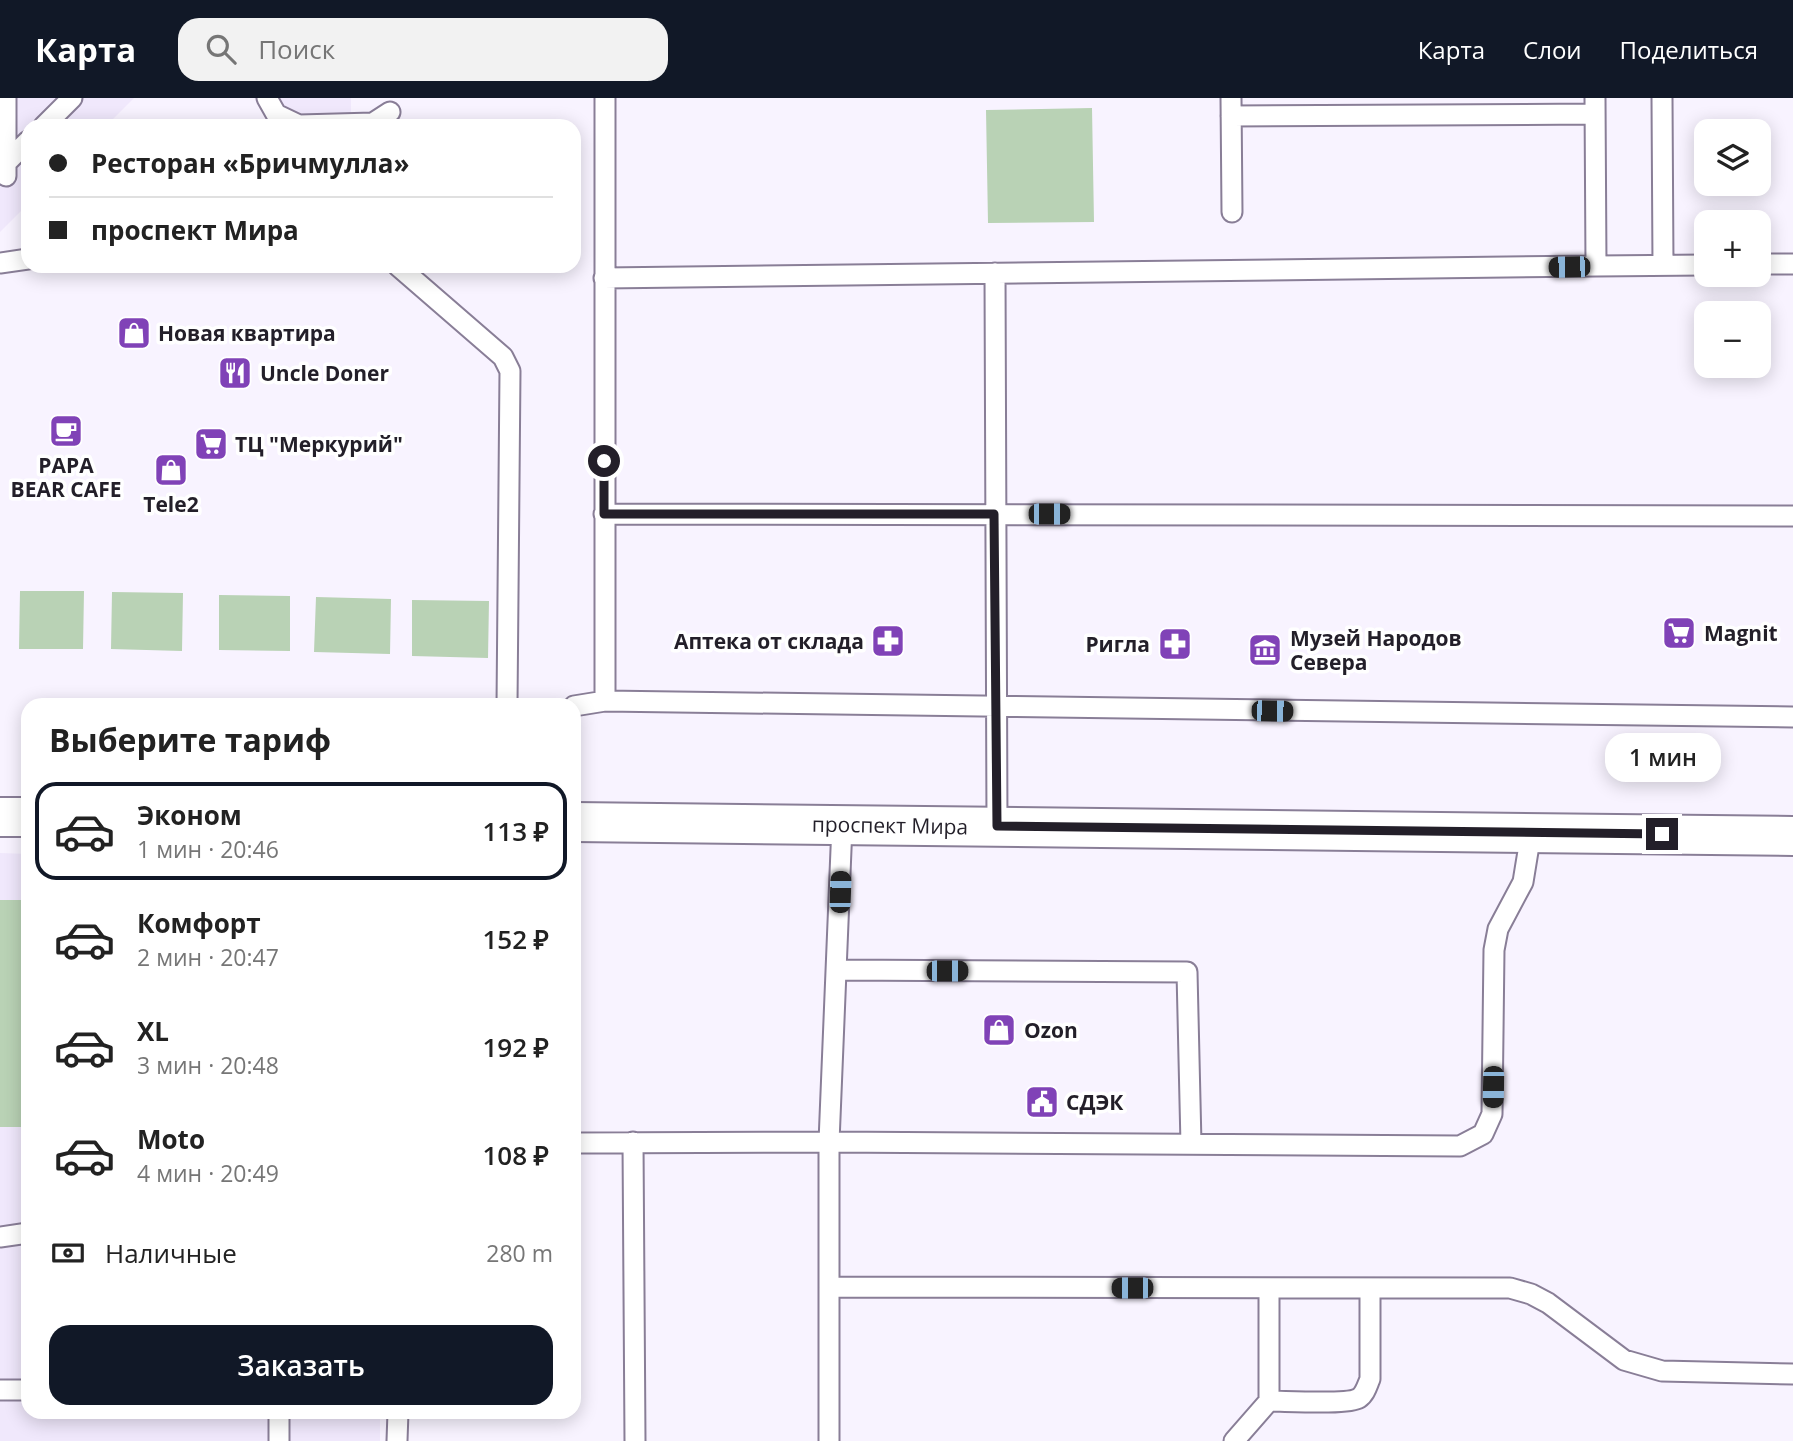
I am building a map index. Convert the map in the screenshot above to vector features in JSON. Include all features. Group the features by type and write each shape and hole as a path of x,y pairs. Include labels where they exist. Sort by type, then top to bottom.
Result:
{"main road":[{"path":"0,817 21,817"},
{"name":"проспект Мира","path":"581,822 1793,836"}],"lane":[{"path":"6,98 6,169 21,150"},
{"path":"51,119 72,98"},
{"path":"267,98 276,114 286,119"},
{"path":"605,98 605,701"},
{"path":"1662,98 1663,265"},
{"path":"1232,212 1231,107 1595,106 1596,266"},
{"path":"0,263 21,260"},
{"path":"1771,264 1793,264"},
{"path":"604,278 1694,265"},
{"path":"406,273 503,357 510,371 507,698"},
{"path":"995,273 997,826"},
{"path":"604,514 1793,516"},
{"path":"581,705 605,701 1793,717"},
{"path":"829,1441 829,1142 842,825"},
{"path":"581,1143 1460,1146 1483,1134 1492,1114 1494,950 1498,929 1522,882 1531,833"},
{"path":"837,970 1187,972 1191,1144"},
{"path":"633,1142 635,1441"},
{"path":"0,1237 21,1234"},
{"path":"829,1287 1510,1288 1531,1294 1548,1303 1624,1360 1644,1367 1662,1371 1793,1374"},
{"path":"1234,1441 1269,1401 1269,1288"},
{"path":"1269,1401 1344,1401 1357,1399 1366,1392 1370,1380 1370,1289"},
{"path":"0,1390 21,1390"},
{"path":"279,1419 279,1441"},
{"path":"397,1441 398,1419"}],"shaded area":[{"path":"0,98 134,98 113,119 21,119 21,211 0,232"},
{"path":"254,98 351,98 351,119 270,119"},
{"path":"0,853 21,854 21,1419 380,1419 380,1441 0,1441"}],"green space":[{"path":"1092,108 1094,222 988,223 986,110"},
{"path":"20,591 84,591 83,649 19,649"},
{"path":"112,592 183,593 182,651 111,649"},
{"path":"219,595 290,596 290,651 219,650"},
{"path":"316,597 391,599 390,654 314,652"},
{"path":"412,600 489,601 488,658 412,656"},
{"path":"0,900 21,900 21,1127 0,1127"}],"place":[{"name":"Новая квартира","path":"134,333"},
{"name":"Uncle Doner","path":"235,373"},
{"name":"PAPA BEAR CAFE","path":"66,431"},
{"name":"ТЦ \"Меркурий\"","path":"211,444"},
{"name":"Tele2","path":"171,470"},
{"name":"Magnit","path":"1679,633"},
{"name":"Аптека от склада","path":"888,641"},
{"name":"Ригла","path":"1175,644"},
{"name":"Музей Народов Севера","path":"1265,650"},
{"name":"Ozon","path":"999,1030"},
{"name":"СДЭК","path":"1042,1102"}],"route":[{"path":"604,461 604,514 994,514 998,708 997,826 1662,834"}]}
